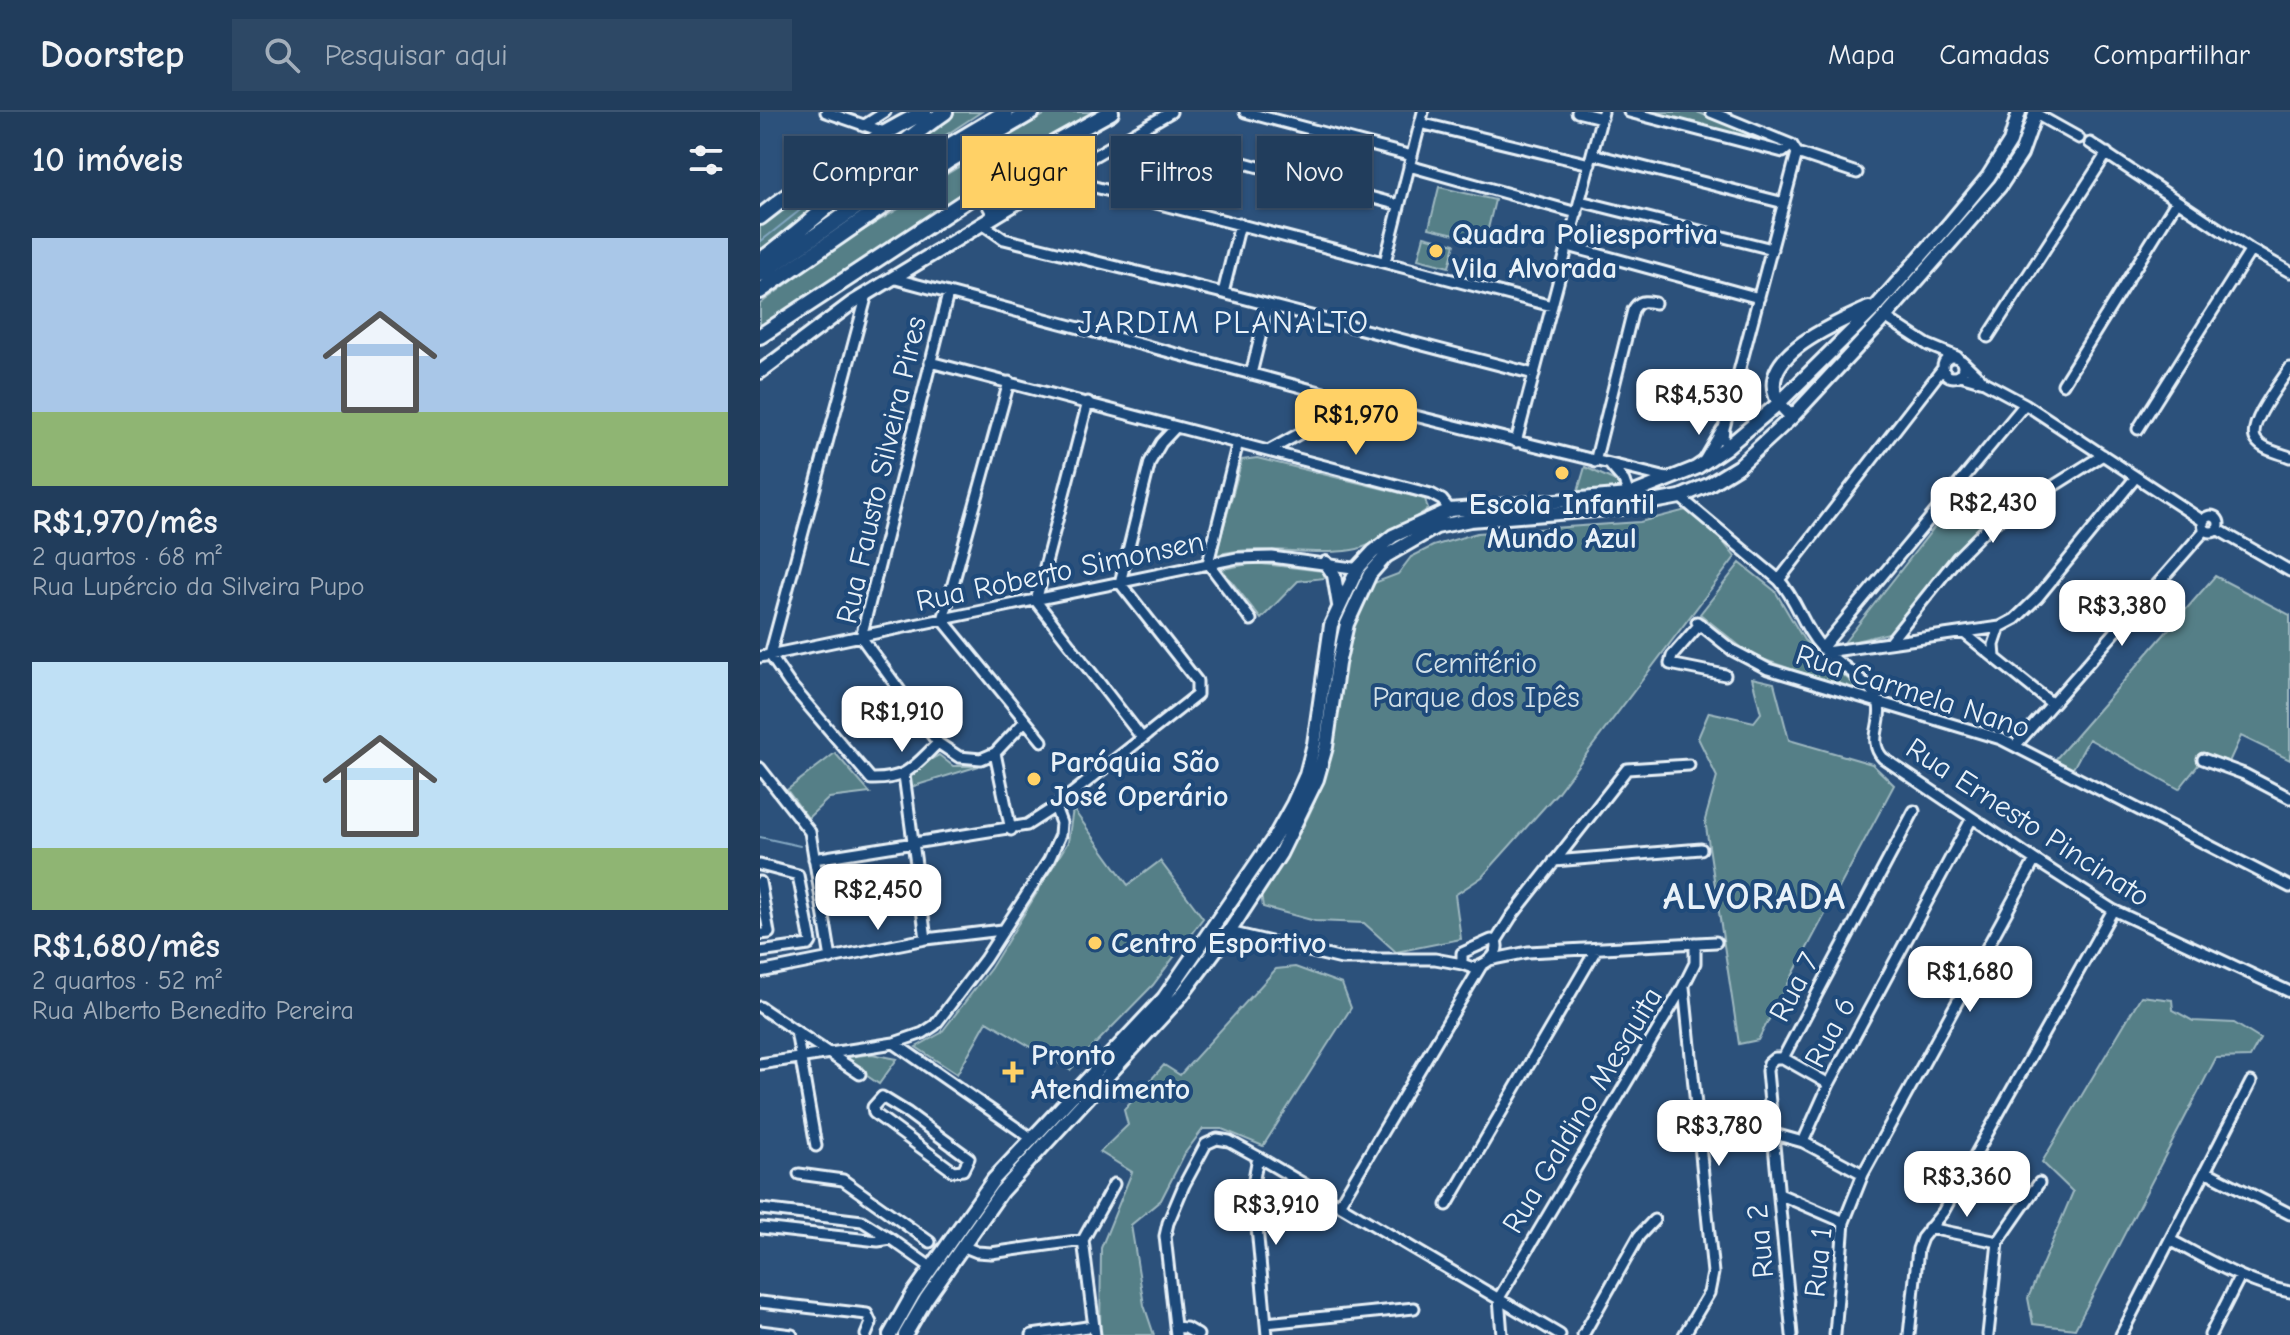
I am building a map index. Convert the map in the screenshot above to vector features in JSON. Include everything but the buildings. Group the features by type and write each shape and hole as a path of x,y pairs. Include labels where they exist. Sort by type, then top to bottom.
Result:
{"highway":[{"path":"760,217 796,188 884,132 924,112"},
{"path":"760,261 806,226 895,148 945,112"},
{"path":"760,274 917,165 1006,112"},
{"path":"760,291 948,161 1032,112"},
{"path":"1068,136 1111,112"},
{"path":"760,336 962,202"},
{"path":"992,208 995,214"}],"main road":[{"path":"1433,529 1470,520 1621,508 1680,497 1708,485 1739,466 1792,417 1988,177 2010,142 2019,112"},
{"path":"890,1335 994,1179 1164,998 1274,838 1306,775 1314,744 1331,625 1358,568 1375,549 1393,536 1450,510 1629,495 1699,466 1779,403 1880,312 2000,186 2021,154 2036,113"},
{"path":"760,372 867,294 1005,208"},
{"path":"1792,417 1774,393 1778,370 1791,354 1826,328 1880,312"},
{"path":"1727,447 1739,466"},
{"path":"1680,497 1677,489 1699,466"},
{"path":"905,1335 962,1246 1021,1169 1181,996 1229,932 1280,854 1317,779 1326,747 1347,624 1370,574 1386,556 1444,521 1450,510"},
{"path":"1326,563 1334,575 1340,607"},
{"path":"1222,914 1220,927 1229,932"},
{"path":"1097,1090 1107,1070 1103,1063"}],"street":[{"path":"826,112 884,132"},
{"path":"863,126 885,112"},
{"path":"1095,156 1171,112"},
{"path":"1245,112 1577,213"},
{"path":"1385,262 1423,112"},
{"path":"1516,442 1603,115 1577,112"},
{"path":"1629,112 1783,152 1794,149"},
{"path":"1711,112 1857,173"},
{"path":"2036,113 2079,138"},
{"path":"1420,123 1784,203"},
{"path":"1134,133 1399,205"},
{"path":"2090,143 2176,202 2290,272"},
{"path":"1727,447 1723,438 1724,428 1784,203 1794,149"},
{"path":"1988,337 2107,153"},
{"path":"1095,187 1552,306"},
{"path":"1580,201 1772,249"},
{"path":"2063,384 2176,202"},
{"path":"981,223 1004,239 1534,374"},
{"path":"1223,293 1240,224"},
{"path":"1568,246 1759,298"},
{"path":"2138,429 2251,250"},
{"path":"892,278 1346,399 1671,479"},
{"path":"867,294 765,656 871,779 904,775 938,743"},
{"name":"Rua Fausto Silveira Pires","path":"948,294 861,637 938,743 959,757 968,759 981,759 995,753"},
{"path":"1595,462 1633,310 1637,303 1655,303"},
{"path":"1251,374 1268,305"},
{"path":"1880,312 1928,345 1960,359 1984,382 2025,404 2103,455 2212,532 2217,529 2290,571"},
{"path":"1928,345 1948,376 1984,382"},
{"path":"1779,580 1950,357 1960,359"},
{"path":"1926,392 1957,376 1964,367 1960,359"},
{"path":"930,362 1431,494 1442,500 1450,510"},
{"path":"2290,368 2257,420 2253,432 2255,440 2264,448 2290,457"},
{"path":"1009,382 943,620 1042,741"},
{"path":"1270,450 1299,434 1346,399"},
{"path":"1088,402 1036,601 1142,738"},
{"path":"1824,650 2025,404"},
{"path":"814,859 1011,830 1027,825 1055,807 1189,703 1199,691 1197,681 1120,583 1150,462 1161,443 1176,427"},
{"path":"1699,466 1724,428"},
{"path":"1299,434 1296,448 1305,460"},
{"path":"1238,442 1208,563 1251,620"},
{"path":"1889,643 1958,557 1988,527 2103,455"},
{"path":"1611,466 1624,481 1629,495"},
{"path":"1824,650 1964,633 2000,627 2015,619 2038,597 2136,477"},
{"path":"1680,497 1791,592 1809,630 1824,650 1873,692 1879,704"},
{"path":"2015,746 2204,525"},
{"name":"Rua Roberto Simonsen","path":"765,656 1237,558 1272,557 1326,563 1358,568 1370,574"},
{"name":"Rua Carmela Nano","path":"1725,675 1670,664 1672,656 1699,623 1748,661 1879,704 2001,739 2290,887"},
{"path":"1995,657 1994,645 2000,627"},
{"path":"1964,633 2051,703"},
{"name":"Rua Ernesto Pincinato","path":"1879,704 1874,744 1876,751 1899,770 2113,910 2290,992"},
{"path":"1011,830 995,753 1025,721"},
{"path":"2203,759 2244,774 2290,798"},
{"path":"1339,1205 1465,989 1497,950 1497,942 1511,917 1627,769 1689,765"},
{"path":"760,768 810,832 831,959"},
{"path":"904,775 926,939"},
{"path":"760,1064 894,1043 923,1033 935,1025 985,959 1057,845 1061,823 1055,807"},
{"name":"Rua 7","path":"1783,1058 1914,811"},
{"name":"Rua 6","path":"1803,1142 1829,1084 1972,818"},
{"path":"1554,861 1701,849"},
{"name":"Rua 1","path":"1835,1335 1844,1222 1863,1174 2035,860"},
{"path":"760,865 798,875 811,942 809,945 760,952"},
{"path":"760,882 769,933 760,934"},
{"path":"1909,1335 1918,1249 1929,1228 1943,1212 2113,910"},
{"path":"760,972 926,939 1002,930"},
{"path":"1229,932 1342,959 1435,959 1464,965 1528,952 1716,942"},
{"path":"1435,959 1462,953 1484,941 1528,952"},
{"name":"Rua Galdino Mesquita","path":"1499,1298 1683,987 1695,963 1695,943"},
{"path":"1447,1205 1597,948"},
{"path":"1462,953 1465,989"},
{"path":"1683,987 1713,1273 1709,1293 1684,1335"},
{"path":"760,1007 860,1074"},
{"path":"796,1031 816,1146"},
{"path":"894,1043 1031,1138"},
{"name":"Rua 2","path":"1783,1058 1775,1058 1769,1063 1767,1071 1792,1335"},
{"path":"1783,1058 1829,1084"},
{"path":"2121,1335 2251,1082"},
{"path":"885,1098 969,1158 963,1170 953,1171 874,1113 873,1107 878,1099 885,1098"},
{"path":"1774,1134 1803,1142 1863,1174"},
{"path":"1198,1335 1186,1328 1175,1331 1165,1248 1168,1223 1206,1144 1217,1139 1229,1141 1258,1157 1560,1335"},
{"path":"1258,1157 1253,1184 1267,1335"},
{"path":"2205,1171 2290,1214"},
{"path":"799,1174 843,1180 930,1242"},
{"path":"1988,1335 1998,1242 2039,1183"},
{"path":"1032,1335 1095,1331 1083,1240 1114,1184"},
{"path":"1779,1194 1844,1222"},
{"path":"761,1209 862,1221 932,1268"},
{"path":"1583,1335 1639,1236 1654,1220"},
{"path":"762,1228 878,1241 891,1239"},
{"path":"1929,1228 1998,1242"},
{"path":"962,1246 991,1253 1083,1240"},
{"path":"2170,1240 2240,1276 2290,1292"},
{"path":"2210,1335 2240,1276"},
{"path":"1499,1298 1502,1335"},
{"path":"760,1302 867,1314 871,1323 866,1335"},
{"path":"1266,1323 1414,1308"},
{"path":"760,1331 792,1335"}],"green space":[{"path":"953,112 981,112 944,136 917,136"},
{"path":"1049,112 1101,112 1059,136 1010,136"},
{"path":"1644,112 1697,112 1773,144"},
{"path":"913,124 902,136 892,136"},
{"path":"962,165 962,193 946,204 946,175"},
{"path":"1439,187 1495,200 1485,241 1429,228"},
{"path":"784,205 784,208 817,208 760,256 760,223"},
{"path":"900,208 940,208 760,326 760,304 839,245"},
{"name":"Quadra Poliesportiva Vila Alvorada","path":"1424,236 1455,244 1449,267 1418,259"},
{"path":"1257,458 1425,499 1428,509 1381,539 1352,550 1250,550 1216,555 1242,460"},
{"path":"1585,467 1631,488 1577,494"},
{"path":"1965,488 1999,513 1941,569 1893,632 1843,644"},
{"name":"Cemitério Parque dos Ipês","path":"1686,510 1713,529 1735,557 1557,793 1482,877 1455,895 1461,939 1396,952 1364,923 1315,921 1263,907 1261,894 1296,839 1317,795 1328,755 1346,654 1362,606 1374,583 1398,574 1411,557 1433,546 1477,533 1640,522"},
{"path":"1254,563 1323,571 1325,578 1298,581 1261,619 1222,569"},
{"path":"1740,563 1775,591 1804,640 1866,695 1751,655 1700,614"},
{"path":"2215,576 2290,615 2290,760 2241,736 2229,762 2203,759 2179,789 2089,739 2070,774 2054,761"},
{"path":"1752,678 1774,683 1789,740 1872,764 1894,785 1758,1040 1739,1044 1705,820 1717,777 1698,738 1709,712 1754,722 1761,713"},
{"path":"835,753 870,793 829,798 808,818 787,790"},
{"path":"939,755 953,766 979,766 911,787 910,776 917,767"},
{"name":"Centro Esportivo","path":"1073,809 1128,885 1160,861 1203,918 1153,985 1070,1070 987,1021 957,1074 916,1047 941,1033 991,968 1068,842"},
{"path":"1295,967 1342,984 1351,1008 1263,1146 1222,1129 1203,1129 1185,1153 1161,1200 1131,1225 1144,1305 1154,1335 1100,1335 1101,1248 1132,1172 1100,1152 1128,1125 1124,1110 1164,1065 1180,1075 1276,969"},
{"path":"2141,996 2172,1000 2173,1010 2193,1021 2234,1023 2260,1039 2250,1057 2216,1058 2075,1329 2033,1324 2028,1298 2073,1192 2042,1162"},
{"path":"872,1054 897,1059 879,1084 841,1058"}],"waterway":[{"path":"760,242 803,208"},
{"path":"760,837 800,846"}],"place":[{"name":"Quadra Poliesportiva Vila Alvorada","path":"1436,251"},
{"name":"Escola Infantil Mundo Azul","path":"1562,473"},
{"name":"Paróquia São José Operário","path":"1034,779"},
{"name":"Centro Esportivo","path":"1095,943"},
{"name":"Pronto Atendimento","path":"1013,1072"}],"district":[{"name":"JARDIM PLANALTO","path":"1224,322"},
{"name":"ALVORADA","path":"1755,896"}]}
